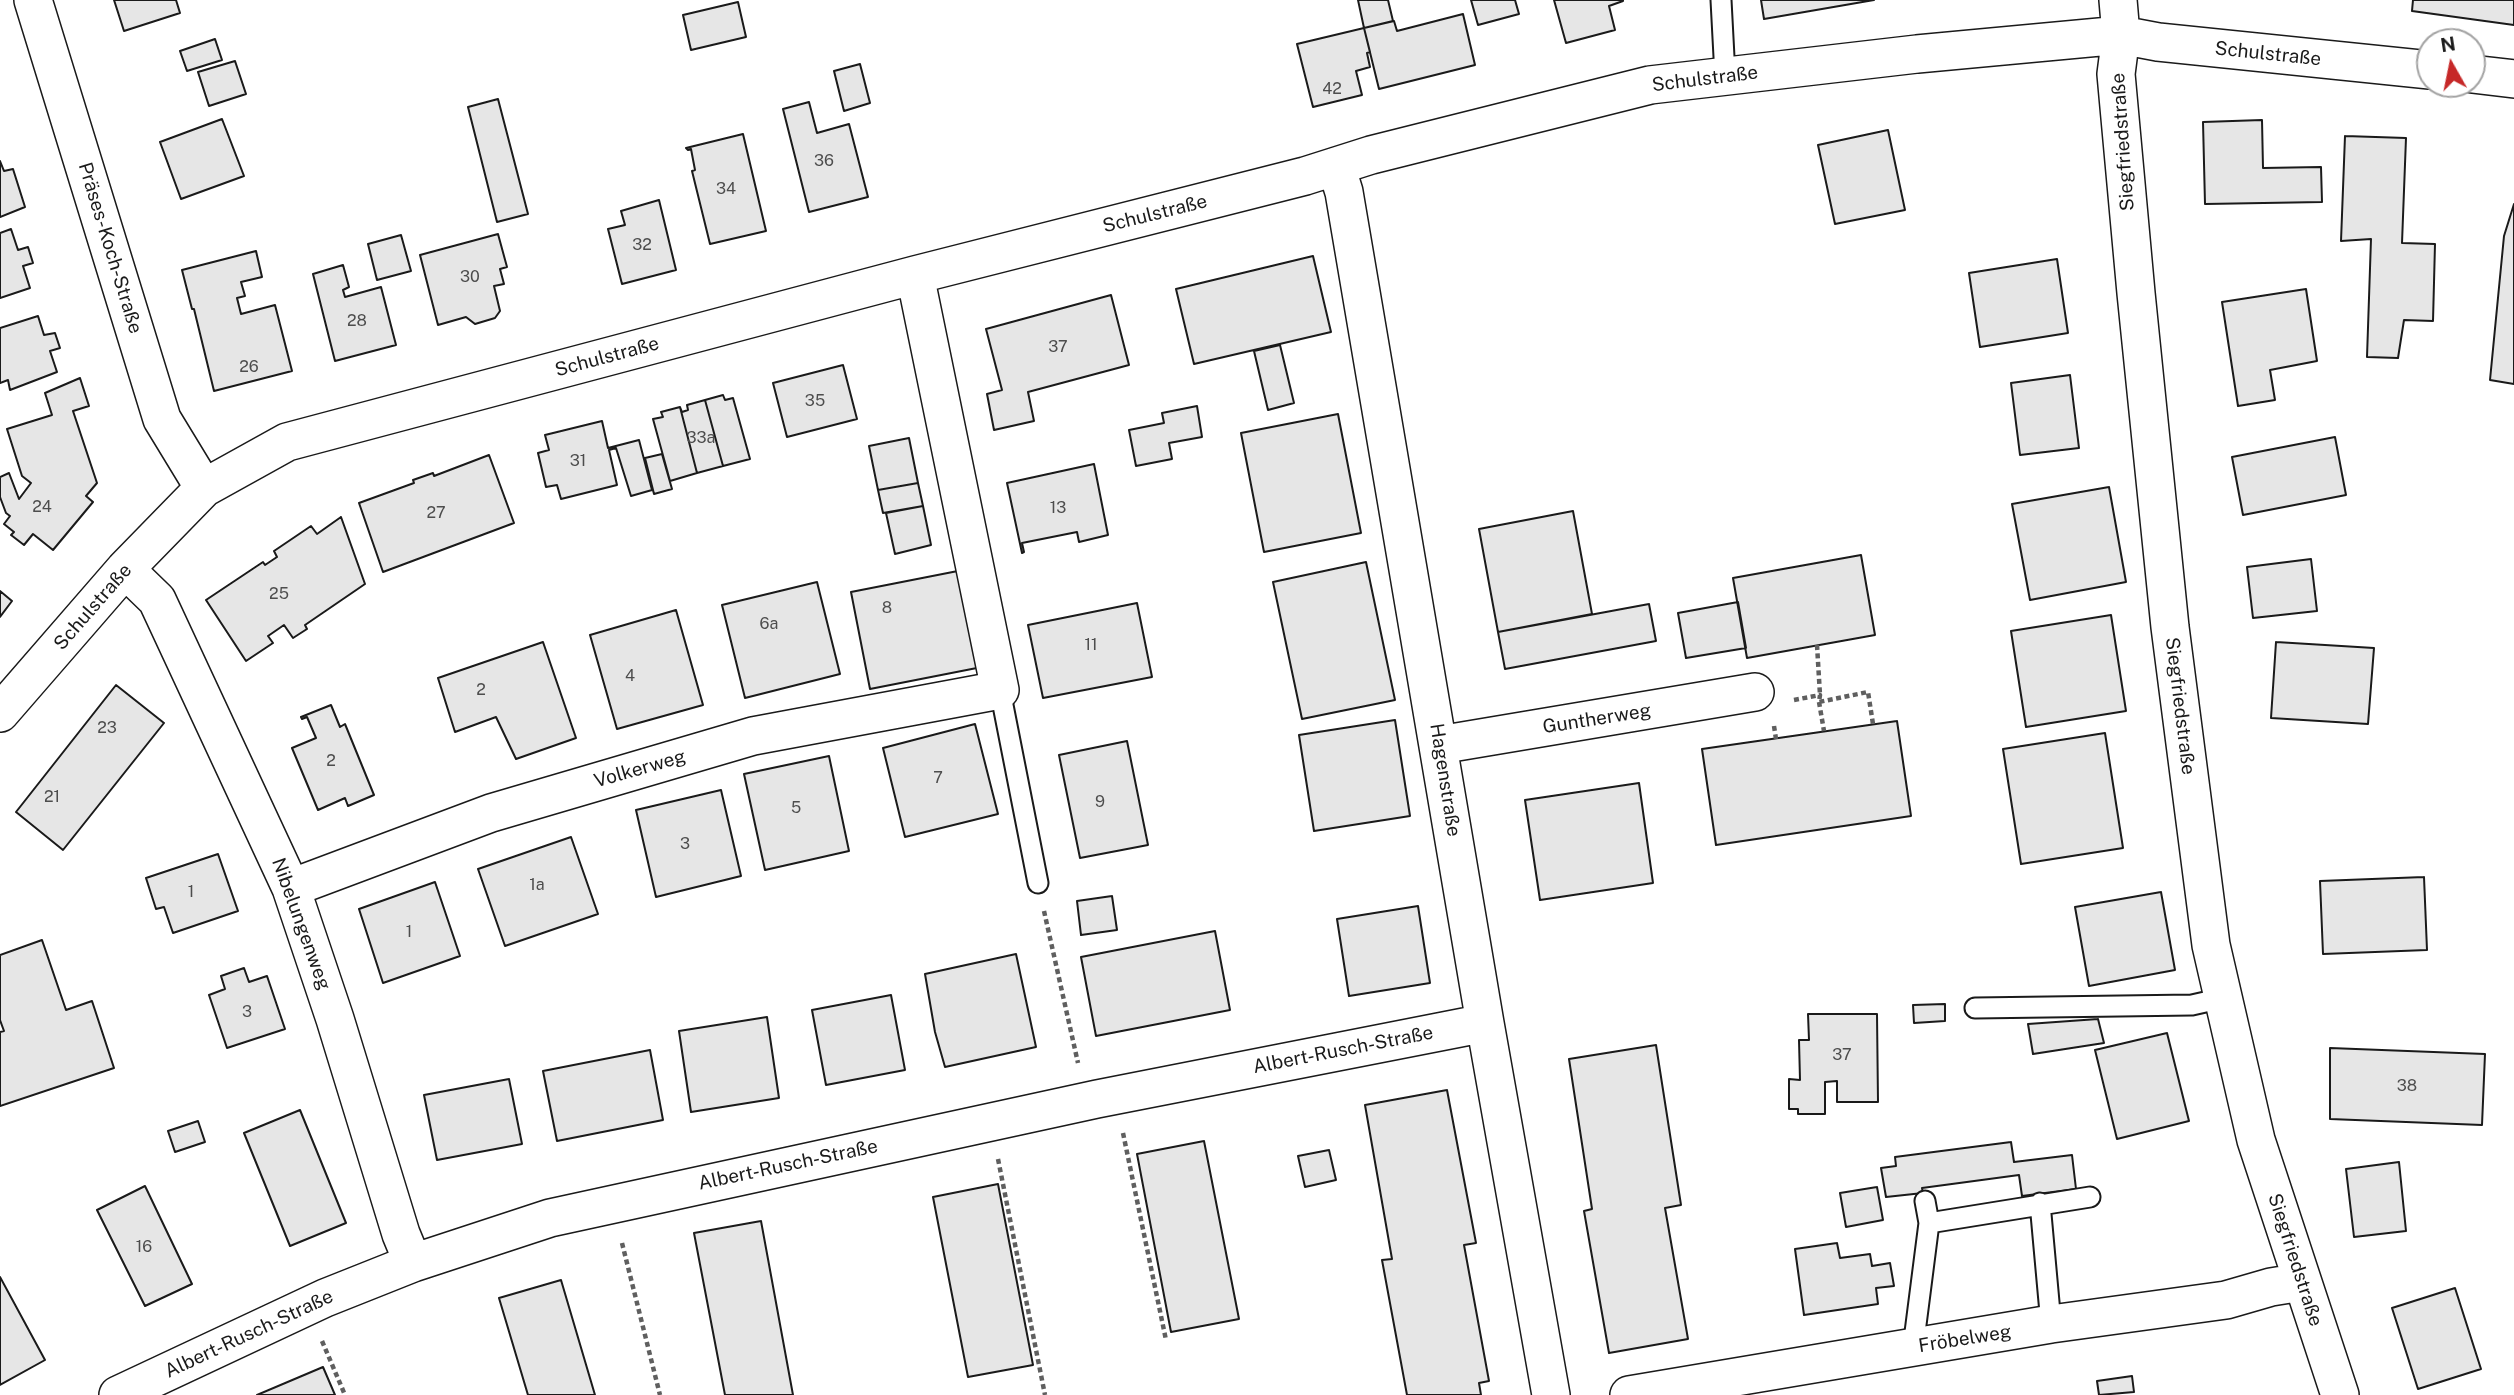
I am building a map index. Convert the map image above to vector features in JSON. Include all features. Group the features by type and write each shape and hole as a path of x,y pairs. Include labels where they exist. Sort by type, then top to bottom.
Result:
{"street":[{"name":"Präses-Koch-Straße","path":"33,0 162,419 204,488"},
{"name":"Schulstraße","path":"0,713 125,569 204,488 287,442 915,275 1292,180 1371,155 1650,85 1957,50 2120,17 2158,43 2416,69"},
{"name":"Siegfriedstraße","path":"2120,17 2116,74 2169,614 2211,945 2256,1140 2340,1395"},
{"path":"2486,76 2514,79"},
{"name":"Hagenstraße","path":"1336,166 1346,205 1551,1395"},
{"path":"915,275 1000,690"},
{"name":"Nibelungenweg","path":"125,569 157,600 291,888 335,1019 401,1234 414,1262"},
{"name":"Volkerweg","path":"291,888 491,813 753,736 1000,690"},
{"name":"Guntherweg","path":"1439,745 1769,697"},
{"name":"Albert-Rusch-Straße","path":"118,1395 268,1323 414,1262 550,1218 1097,1099 1485,1023"},
{"name":"Fröbelweg","path":"1629,1395 2051,1324 2225,1300 2271,1287 2302,1282"}],"lane":[{"path":"1721,0 1725,76"},
{"path":"1000,690 1038,883"},
{"path":"1975,1008 2192,1005 2223,998"},
{"path":"1929,1223 2090,1197"},
{"path":"1913,1348 1929,1223 1925,1201"},
{"path":"2040,1203 2051,1324"}],"path":[{"path":"1817,645 1819,702 1824,731"},
{"path":"1819,702 1867,692 1873,724"},
{"path":"1769,697 1820,695"},
{"path":"1038,883 1081,1071"},
{"path":"1120,1122 1166,1340"},
{"path":"996,1148 1045,1395"},
{"path":"621,1241 660,1395"},
{"path":"318,1332 345,1395"}],"building":[{"path":"114,0 176,0 180,13 124,31"},
{"path":"1358,0 1388,0 1393,21 1364,28"},
{"path":"1471,0 1515,0 1519,14 1478,25"},
{"path":"1554,0 1623,1 1609,6 1615,30 1566,43"},
{"path":"1761,0 1874,0 1764,19"},
{"path":"2413,0 2514,0 2514,25 2412,11"},
{"path":"738,2 746,37 691,50 683,15"},
{"path":"1463,14 1475,65 1379,89 1364,28 1394,21 1397,31"},
{"path":"1364,28 1370,52 1367,53 1370,67 1356,71 1362,95 1313,107 1297,44"},
{"path":"215,39 222,60 187,71 180,51"},
{"path":"235,61 246,94 209,106 198,72"},
{"path":"860,64 870,103 844,111 834,71"},
{"path":"498,99 528,214 497,222 468,107"},
{"path":"809,102 817,133 849,124 868,197 809,212 783,109"},
{"path":"222,119 244,176 181,199 160,142"},
{"path":"2262,120 2263,168 2321,167 2322,202 2205,204 2203,122"},
{"path":"1888,130 1905,210 1835,224 1818,145"},
{"path":"743,134 766,231 710,244 692,171 695,170 691,149 686,148"},
{"path":"2345,136 2406,138 2402,243 2435,244 2433,321 2404,320 2398,358 2367,357 2371,239 2341,241"},
{"path":"0,161 4,171 13,169 25,207 0,217"},
{"path":"659,200 676,270 622,284 608,229 625,225 621,211"},
{"path":"2514,204 2514,384 2490,380 2504,236"},
{"path":"11,229 18,250 28,247 33,263 23,266 30,288 0,298 0,233"},
{"path":"498,234 507,267 500,269 504,284 494,286 500,311 495,318 475,324 466,317 438,325 420,255"},
{"path":"401,235 411,271 377,280 368,244"},
{"path":"256,251 262,277 241,282 245,296 237,298 241,314 275,305 292,371 214,391 182,270"},
{"path":"1313,256 1331,332 1194,364 1176,289"},
{"path":"2057,259 2068,333 1980,347 1969,273"},
{"path":"343,265 349,287 343,290 345,297 381,287 396,345 335,361 313,274"},
{"path":"2306,289 2317,361 2270,370 2275,400 2238,406 2222,302"},
{"path":"1111,295 1129,365 1028,392 1034,421 994,430 987,394 1002,390 986,329"},
{"path":"38,316 44,335 55,333 60,348 50,351 57,372 10,390 8,380 0,383 0,328"},
{"path":"1280,345 1294,403 1268,410 1254,351"},
{"path":"843,365 857,419 787,437 773,383"},
{"path":"2070,375 2079,448 2020,455 2011,383"},
{"path":"80,378 89,406 73,411 97,483 86,496 93,502 53,550 33,534 24,545 11,535 14,532 4,524 10,516 6,513 0,497 0,477 9,473 19,499 31,483 22,476 7,429 52,415 45,393"},
{"path":"723,395 725,400 733,398 750,459 723,466 705,400"},
{"path":"705,400 723,466 697,473 680,407 682,412 688,410 687,405"},
{"path":"1197,406 1202,437 1169,443 1172,459 1136,466 1129,430 1164,423 1162,413"},
{"path":"680,407 697,473 670,481 653,419 663,417 661,412"},
{"path":"1338,414 1361,533 1264,552 1241,433"},
{"path":"602,421 608,448 639,440 652,490 631,496 616,448 609,450 617,485 561,499 557,485 546,487 538,453 549,450 545,435"},
{"path":"2335,437 2346,495 2243,515 2232,457"},
{"path":"909,438 918,483 878,490 869,446"},
{"path":"662,454 672,489 654,494 645,458"},
{"path":"489,455 514,523 383,572 359,503 414,483 413,480 433,473 434,476"},
{"path":"1094,464 1108,535 1079,542 1077,532 1022,543 1022,553 1007,483"},
{"path":"918,483 923,506 883,513 878,490"},
{"path":"2109,487 2126,582 2030,600 2012,504"},
{"path":"923,506 931,545 895,554 886,513"},
{"path":"1573,511 1592,614 1498,632 1479,529"},
{"path":"341,517 365,584 305,625 307,629 293,638 284,625 268,636 273,643 246,661 206,600 263,562 265,565 277,557 274,551 311,526 317,534"},
{"path":"1861,555 1875,635 1747,658 1733,578"},
{"path":"2311,559 2317,611 2253,618 2247,567"},
{"path":"1366,562 1395,700 1302,719 1273,582"},
{"path":"968,569 987,666 870,689 851,592"},
{"path":"817,582 840,674 745,698 722,605"},
{"path":"0,591 12,601 0,617"},
{"path":"1738,602 1746,648 1686,658 1678,613"},
{"path":"1137,603 1152,677 1043,698 1028,625"},
{"path":"1649,604 1656,641 1505,669 1498,632"},
{"path":"676,610 703,705 617,729 590,635"},
{"path":"2111,615 2126,711 2026,727 2011,631"},
{"path":"543,642 576,738 516,759 496,717 455,732 438,678"},
{"path":"2276,642 2374,648 2368,724 2271,718"},
{"path":"116,685 164,723 63,850 16,812"},
{"path":"331,705 340,727 345,724 374,795 348,806 345,798 318,810 292,748 316,738 307,717 301,717"},
{"path":"1395,720 1410,816 1314,831 1299,735"},
{"path":"1897,721 1911,816 1716,845 1702,749"},
{"path":"975,724 998,814 905,837 883,748"},
{"path":"2105,733 2123,848 2021,864 2003,749"},
{"path":"1127,741 1148,845 1080,858 1059,755"},
{"path":"829,756 849,851 765,870 744,774"},
{"path":"1639,783 1653,883 1540,900 1525,800"},
{"path":"721,790 741,876 656,897 636,810"},
{"path":"571,837 598,914 505,946 478,869"},
{"path":"218,854 238,911 173,933 164,907 156,909 146,878"},
{"path":"2424,877 2427,950 2323,954 2320,881"},
{"path":"435,882 460,956 383,983 359,909"},
{"path":"2161,892 2175,970 2089,986 2075,907"},
{"path":"1112,896 1117,930 1081,935 1077,901"},
{"path":"1418,906 1430,983 1349,996 1337,919"},
{"path":"1215,931 1230,1010 1096,1036 1081,957"},
{"path":"42,940 66,1010 92,1001 114,1068 0,1106 0,1032 4,1031 0,1020 0,955"},
{"path":"1016,954 1036,1047 945,1067 935,1032 925,974"},
{"path":"244,968 249,982 267,976 285,1029 227,1048 209,995 225,989 221,976"},
{"path":"891,995 905,1070 826,1085 812,1010"},
{"path":"1945,1004 1945,1021 1914,1023 1913,1005"},
{"path":"1808,1014 1877,1014 1878,1102 1837,1102 1837,1081 1825,1082 1825,1114 1798,1114 1798,1109 1789,1109 1789,1079 1800,1080 1799,1040 1809,1040"},
{"path":"767,1017 779,1098 691,1112 679,1031"},
{"path":"2098,1019 2104,1043 2033,1054 2028,1024"},
{"path":"2167,1033 2189,1121 2117,1139 2095,1050"},
{"path":"1656,1045 1681,1205 1665,1208 1688,1339 1609,1353 1584,1211 1592,1209 1569,1059"},
{"path":"2330,1048 2485,1054 2482,1125 2330,1119"},
{"path":"650,1050 663,1120 557,1141 543,1071"},
{"path":"509,1079 522,1144 437,1160 424,1095"},
{"path":"1447,1090 1476,1243 1464,1245 1489,1381 1479,1383 1481,1395 1407,1395 1382,1260 1392,1259 1365,1105"},
{"path":"300,1110 346,1223 290,1246 244,1133"},
{"path":"198,1121 205,1142 175,1152 168,1131"},
{"path":"1204,1141 1239,1319 1171,1332 1137,1154"},
{"path":"2011,1142 2014,1162 2072,1155 2076,1189 2022,1196 2019,1175 1922,1188 1923,1193 1886,1197 1881,1168 1896,1166 1895,1157"},
{"path":"1329,1150 1336,1180 1305,1187 1298,1156"},
{"path":"2399,1162 2406,1231 2354,1237 2346,1169"},
{"path":"998,1184 1033,1365 968,1377 933,1197"},
{"path":"145,1186 192,1284 145,1306 97,1210"},
{"path":"1877,1187 1883,1220 1846,1227 1840,1193"},
{"path":"761,1221 793,1395 725,1395 694,1233"},
{"path":"1837,1243 1840,1258 1870,1254 1872,1266 1890,1263 1894,1286 1876,1288 1878,1304 1804,1315 1795,1249"},
{"path":"0,1277 45,1360 0,1385"},
{"path":"561,1280 595,1395 528,1395 499,1298"},
{"path":"2455,1288 2481,1369 2418,1389 2392,1308"},
{"path":"323,1367 335,1395 257,1395"},
{"path":"2132,1376 2134,1392 2099,1395 2097,1381"}]}
